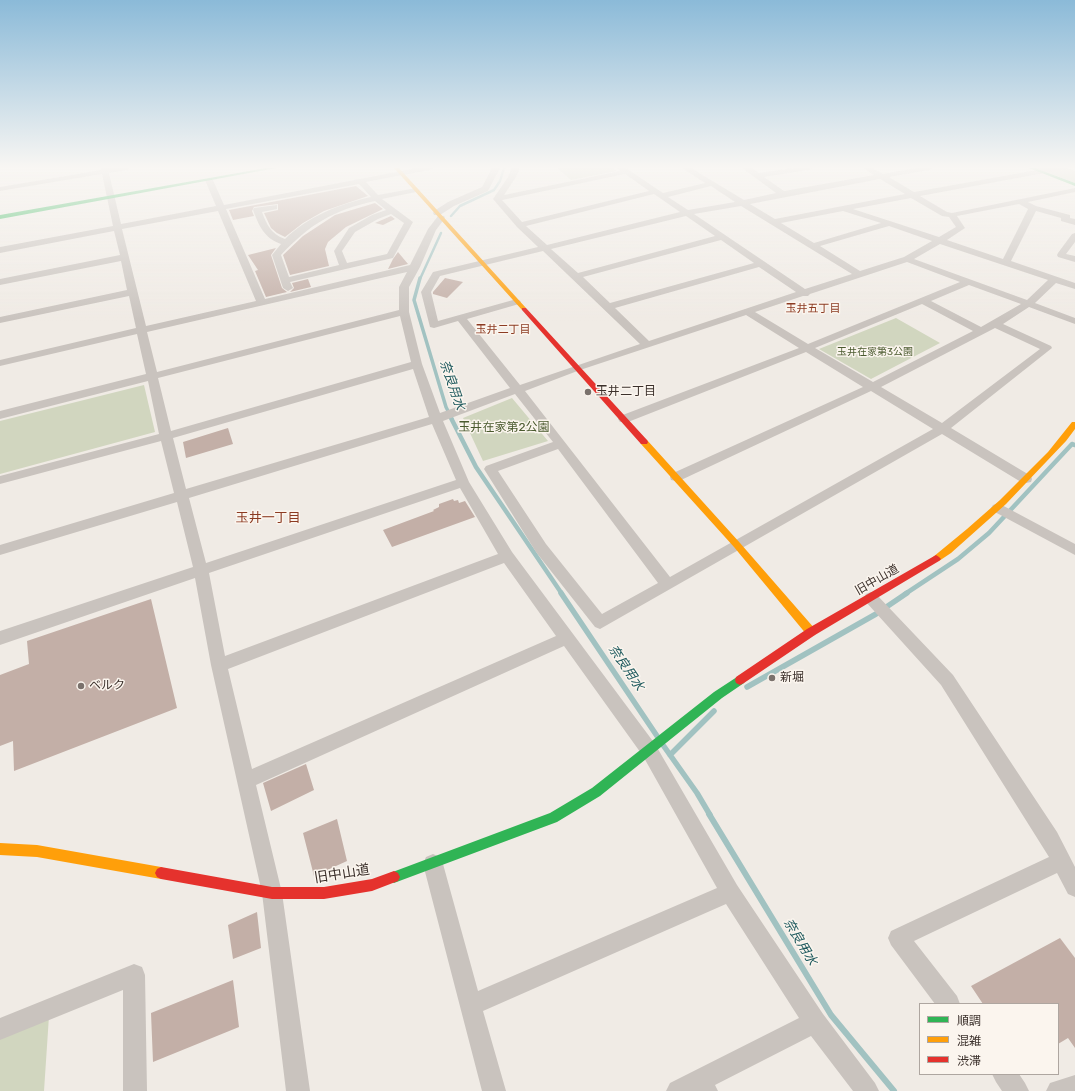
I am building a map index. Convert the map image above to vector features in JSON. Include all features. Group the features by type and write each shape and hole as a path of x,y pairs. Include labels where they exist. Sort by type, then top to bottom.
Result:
{"street":[{"path":"116,219 166,436 201,570 219,665 272,893 298,1091"},
{"path":"0,250 162,219"},
{"path":"226,219 262,303"},
{"path":"261,219 266,232 274,239 288,243"},
{"path":"292,296 276,256 295,234 317,219"},
{"path":"344,267 338,251 352,230 372,219"},
{"path":"286,280 390,256 408,222 403,219"},
{"path":"437,219 404,287 404,312 417,364 436,419 463,482 507,556 567,638 653,747 730,892 815,1022 867,1091"},
{"path":"442,219 737,545 811,632"},
{"path":"515,219 647,345"},
{"path":"520,224 543,219"},
{"path":"516,302 434,325 426,292 436,274 664,219"},
{"path":"697,219 805,294"},
{"path":"767,219 860,275"},
{"path":"772,222 788,219"},
{"path":"878,219 941,239 1075,286"},
{"path":"0,550 455,413 576,368 805,294 907,259 961,228 955,219"},
{"path":"1006,262 1028,219"},
{"path":"1064,219 1075,222"},
{"path":"812,246 891,223"},
{"path":"1075,236 1061,255 1075,259"},
{"path":"576,276 723,237"},
{"path":"0,282 125,257"},
{"path":"907,259 1075,321"},
{"path":"607,307 760,264"},
{"path":"0,363 415,267"},
{"path":"676,477 872,387 995,324 1028,304 1055,279"},
{"path":"624,419 807,348 968,282"},
{"path":"0,320 133,292"},
{"path":"922,300 981,331"},
{"path":"0,415 404,312"},
{"path":"747,312 1026,479"},
{"path":"460,317 561,444 667,584"},
{"path":"561,444 490,469 541,548 600,623 942,429 1047,348 995,324"},
{"path":"0,480 166,436 417,364"},
{"name":"旧中山道","path":"0,849 37,851 272,893 324,893 372,885 434,864 553,818 596,792 718,695 811,632 925,566 958,543 998,508 1062,442 1075,424"},
{"path":"0,638 463,482"},
{"path":"998,508 1075,550"},
{"path":"219,665 507,556"},
{"path":"871,598 947,680 1050,840 1075,887"},
{"path":"245,781 567,638"},
{"path":"948,1003 898,938 1061,861"},
{"path":"434,864 494,1091"},
{"path":"471,1005 730,892"},
{"path":"0,1029 134,975 135,1091"},
{"path":"678,1091 704,1085 815,1022"},
{"path":"1005,1075 1017,1091"},
{"path":"1058,1091 1075,1087"}],"green space":[{"name":"玉井在家第3公園","path":"896,318 940,343 871,379 819,349"},
{"path":"144,385 155,432 0,474 0,421"},
{"name":"玉井在家第2公園","path":"512,398 548,441 483,461 463,418"},
{"path":"49,1016 44,1091 0,1091 0,1035"}],"building":[{"path":"267,219 310,219 285,237 271,228"},
{"path":"329,219 363,219 346,227 328,242 325,249 329,266 290,275 283,255 303,236"},
{"path":"384,219 395,219 383,225 375,223"},
{"path":"276,248 271,255 282,288 287,292 266,297 255,271 258,270 248,255"},
{"path":"398,252 408,264 388,269 393,259"},
{"path":"445,278 463,282 447,298 433,294"},
{"path":"308,279 311,287 290,292 294,288 292,283"},
{"path":"228,428 233,444 186,458 183,442"},
{"path":"453,499 454,501 458,500 459,503 465,501 475,517 392,547 383,530 434,511 433,510 439,507 439,504"},
{"path":"151,599 177,708 14,771 13,741 0,746 0,675 29,664 27,641"},
{"path":"306,764 314,790 271,811 263,783"},
{"path":"337,819 347,861 314,876 303,833"},
{"path":"257,912 261,948 233,959 228,925"},
{"path":"1060,938 1075,958 1075,1048 1068,1038 1059,1043 1059,1003 982,1003 971,986"},
{"path":"233,980 239,1027 153,1062 151,1013"}],"waterway":[{"name":"奈良用水","path":"420,279 441,233"},
{"name":"奈良用水","path":"420,278 414,300 446,407 452,419"},
{"name":"奈良用水","path":"451,418 476,467 562,594"},
{"path":"905,594 958,559 989,533 1072,444 1075,445"},
{"name":"奈良用水","path":"561,593 657,736"},
{"path":"747,687 876,614 907,593"},
{"path":"670,755 714,711"},
{"name":"奈良用水","path":"663,745 670,755"},
{"name":"奈良用水","path":"670,755 697,793 710,815"},
{"name":"奈良用水","path":"709,814 831,1015 894,1091"}],"traffic: fast":[{"path":"394,877 553,818 596,792 718,695 740,680"}],"traffic: slow":[{"path":"442,219 524,309"},
{"path":"936,559 970,532 1003,502 1050,454 1075,424"},
{"path":"644,442 737,545 811,632"},
{"path":"0,849 37,851 161,873"}],"traffic: jam":[{"path":"524,309 644,442"},
{"path":"740,680 811,632 936,559"},
{"path":"161,873 272,893 324,893 372,885 394,877"}],"place":[{"name":"玉井二丁目","path":"588,392"},
{"name":"新堀","path":"772,678"},
{"name":"ベルク","path":"81,686"}],"district":[{"name":"玉井五丁目","path":"813,309"},
{"name":"玉井二丁目","path":"503,330"},
{"name":"玉井一丁目","path":"268,518"}]}
